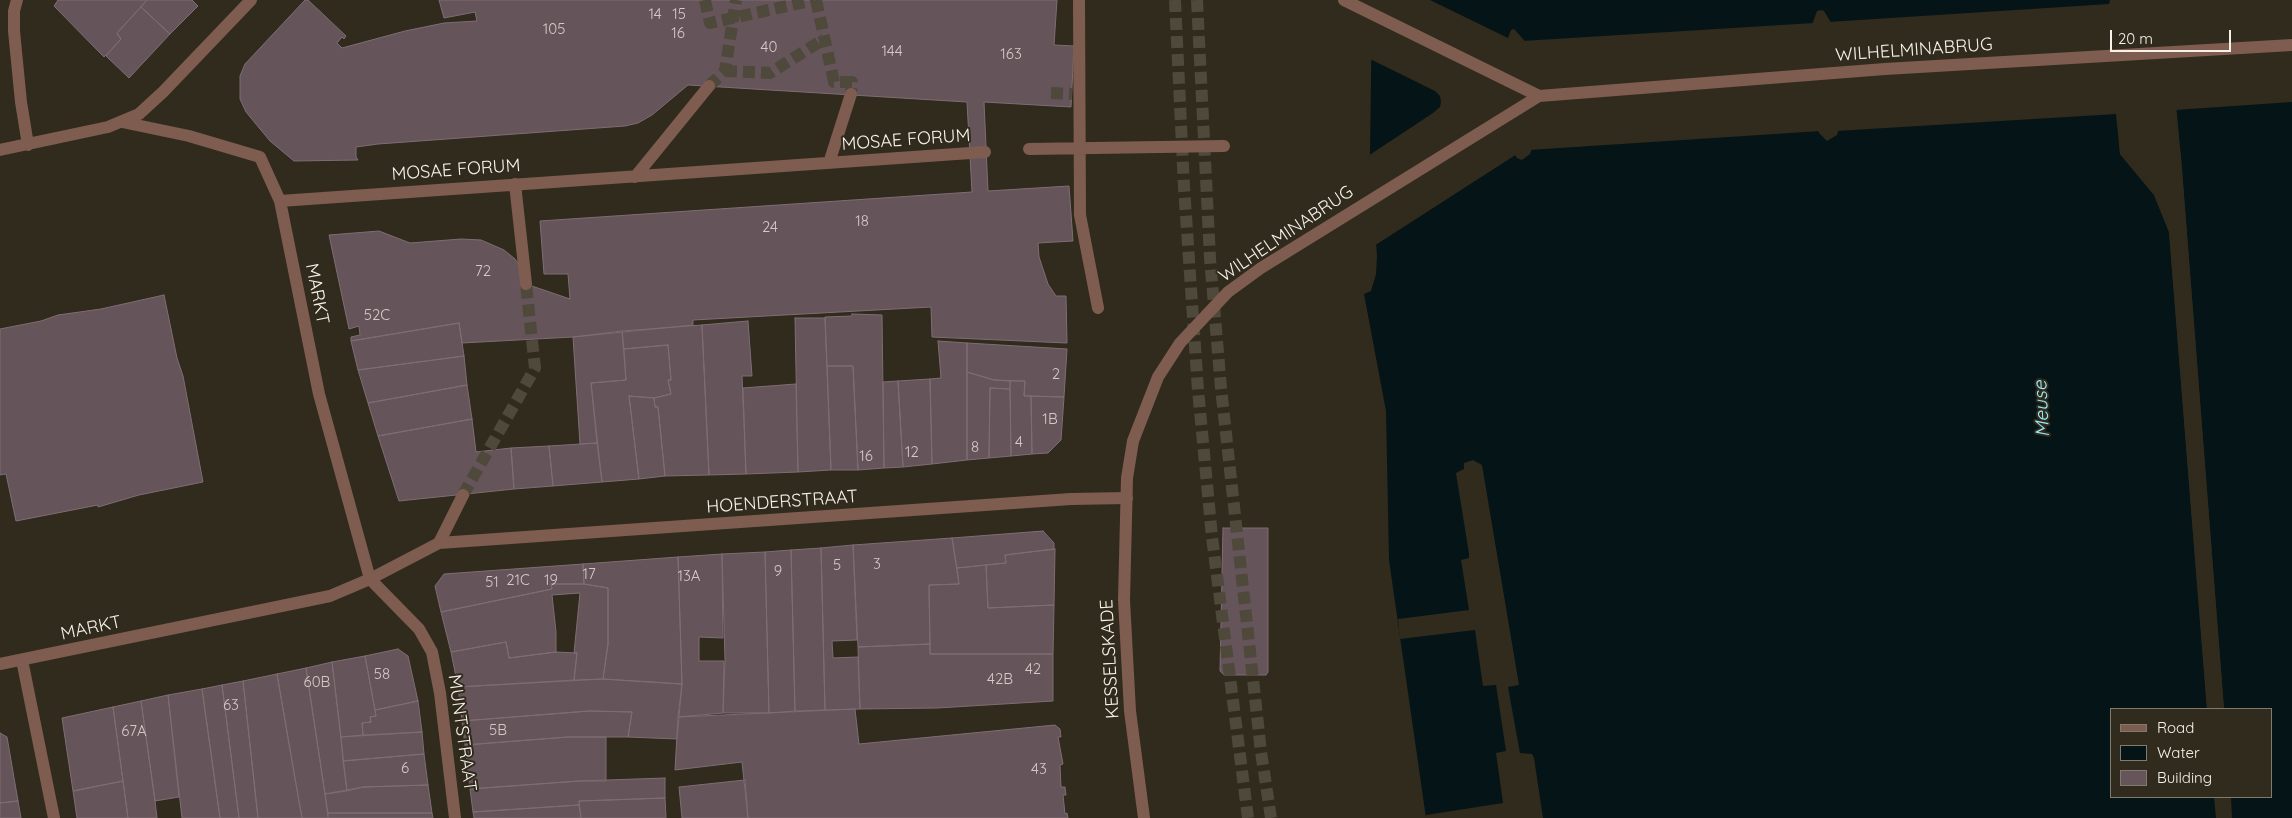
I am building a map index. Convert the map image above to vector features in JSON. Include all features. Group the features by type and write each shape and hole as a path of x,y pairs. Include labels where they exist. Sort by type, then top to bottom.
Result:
{"street":[{"path":"17,0 14,11 14,31 21,102 28,145"},
{"name":"MARKT","path":"0,150 87,133 122,122 147,107 200,55 251,0"},
{"path":"1079,0 1076,94 1080,215 1098,308"},
{"path":"1344,0 1539,96"},
{"name":"WILHELMINABRUG","path":"1126,498 1133,441 1158,377 1180,343 1228,292 1272,260 1539,96 1885,69 2292,44"},
{"path":"635,177 709,86"},
{"name":"MOSAE FORUM","path":"829,163 851,94"},
{"name":"MARKT","path":"122,122 190,136 260,157 280,201 319,394 370,579 418,629 432,652"},
{"path":"1029,149 1224,146"},
{"name":"MOSAE FORUM","path":"280,201 985,152"},
{"path":"515,184 526,284"},
{"path":"439,544 463,495"},
{"name":"HOENDERSTRAAT","path":"439,544 1071,499 1126,498"},
{"name":"KESSELSKADE","path":"1126,498 1124,600 1126,655 1130,711 1144,818"},
{"name":"MARKT","path":"0,664 330,596 370,579 439,544"},
{"name":"MUNTSTRAAT","path":"432,652 440,692 456,818"},
{"path":"22,660 54,818"}],"water":[{"name":"Meuse","path":"1372,0 2110,0 2120,154 2154,195 2169,232 2207,708 2110,708 2110,798 2214,798 2216,818 1426,818 1389,560 1386,411 1364,294 1371,291 1376,274 1377,256 1370,155","holes":["1817,11 1824,11 1837,37 1841,121 1837,135 1827,141 1819,133 1817,123 1809,33","1514,29 1524,40 1530,55 1535,139 1530,154 1522,160 1517,158 1513,152 1503,51 1511,30"]},
{"path":"2166,0 2292,0 2292,818 2232,818 2231,798 2272,798 2272,708 2224,708 2181,157"}],"pier":[{"path":"1370,0 1430,0 1510,39 1506,52 1513,141 1517,154 1374,246 1368,156 1433,113 1440,107 1441,102 1440,96 1435,91 1370,59"},
{"path":"2110,0 2112,0 2123,153 2156,194 2171,232 2210,708 2207,708 2169,232 2154,195 2120,154 2116,114 1836,131 1839,120 1834,37 1828,22 2109,4"},
{"path":"2164,0 2292,0 2292,102 2175,110 2181,157 2224,708 2221,708 2179,157"},
{"path":"1814,23 1812,33 1821,131 1529,150 1532,139 1528,56 1522,41"},
{"path":"1473,460 1482,465 1519,685 1508,687 1520,753 1532,754 1534,758 1543,818 1426,818 1426,815 1503,803 1496,753 1506,751 1496,685 1483,686 1475,630 1400,639 1398,619 1469,610 1461,560 1469,558 1469,554 1456,473 1464,469 1464,463"}],"building":[{"path":"58,0 147,0 117,33 121,39 104,57 54,6"},
{"path":"147,0 192,0 198,6 170,34 141,7"},
{"path":"305,0 308,0 346,36 344,39 342,37 337,43 342,48 405,31 444,23 477,21 475,12 444,18 439,0 1057,0 1054,45 1074,46 1071,107 984,102 988,191 1069,186 1073,241 1038,243 1039,257 1048,284 1056,296 1066,296 1067,343 932,337 931,307 693,320 693,325 573,337 462,343 459,323 351,341 351,337 360,335 359,326 349,329 329,235 379,231 410,243 461,239 481,240 504,250 515,259 523,270 526,284 570,299 568,274 544,274 540,221 972,192 967,102 688,85 652,115 638,123 625,126 378,144 356,147 356,157 358,160 294,161 270,141 246,112 240,99 240,76 245,64"},
{"path":"141,7 170,34 129,78 106,56 121,39 117,33"},
{"path":"164,295 177,358 183,376 203,482 139,495 98,507 98,505 16,521 6,474 0,475 0,329 41,321 58,315 101,309"},
{"path":"852,314 882,315 884,468 858,470 853,366 827,366 825,317 852,316"},
{"path":"795,318 825,318 831,470 798,472"},
{"path":"748,321 752,376 742,376 746,474 709,475 702,325"},
{"path":"459,323 464,356 358,370 351,341"},
{"path":"702,325 709,475 665,476 658,407 655,407 654,398 671,394 668,380 671,380 668,345 624,349 622,331"},
{"path":"622,331 626,380 591,383 597,443 580,444 573,337"},
{"path":"938,341 967,343 967,460 932,464 930,379 941,378"},
{"path":"967,343 1067,349 1064,397 1024,396 1025,381 994,380 967,372"},
{"path":"668,345 671,380 668,380 671,394 654,398 629,396 639,479 602,482 591,383 626,380 624,349"},
{"path":"464,356 467,385 368,403 358,370"},
{"path":"827,366 853,366 858,470 831,470"},
{"path":"967,372 994,380 1010,381 1010,389 990,388 989,458 967,460"},
{"path":"930,379 932,464 903,467 898,381"},
{"path":"898,381 903,467 884,468 883,382"},
{"path":"1010,381 1025,381 1024,396 1031,396 1032,454 1011,456"},
{"path":"796,384 798,472 746,474 743,388"},
{"path":"467,385 472,419 378,436 368,403"},
{"path":"990,388 1010,389 1011,456 989,458"},
{"path":"629,396 654,398 655,407 658,407 665,476 639,479"},
{"path":"1031,396 1064,397 1061,440 1048,453 1032,454"},
{"path":"472,419 476,452 511,448 514,489 399,501 378,436"},
{"path":"597,443 602,482 553,486 549,446"},
{"path":"549,446 553,486 514,489 511,448"},
{"path":"1223,528 1268,528 1268,672 1266,675 1224,675 1220,671"},
{"path":"1043,531 1054,543 1054,549 1005,555 1006,563 957,568 952,538"},
{"path":"952,538 959,584 929,585 930,644 858,647 853,545"},
{"path":"853,545 857,640 832,641 833,658 858,657 860,709 825,710 821,548"},
{"path":"821,548 825,710 795,711 791,550"},
{"path":"1055,549 1054,605 988,608 986,565 1006,563 1005,555"},
{"path":"791,550 795,711 769,713 765,552"},
{"path":"765,552 769,713 723,713 725,660 722,554"},
{"path":"722,554 723,638 699,637 699,661 724,661 723,713 678,717 682,684 678,557"},
{"path":"678,557 682,684 603,679 608,644 608,588 584,584 583,564"},
{"path":"583,564 584,584 551,584 552,589 441,612 435,586 444,574"},
{"path":"986,565 988,608 1054,605 1053,654 930,654 929,585 959,584 957,568"},
{"path":"551,584 584,584 608,588 608,644 603,679 574,680 577,653 574,653 580,593 552,595 556,652 509,658 506,642 451,652 441,612 552,589"},
{"path":"506,642 509,658 556,652 577,653 574,680 458,687 451,652"},
{"path":"930,644 930,654 1053,654 1053,701 937,708 860,709 858,647"},
{"path":"398,649 408,656 418,701 375,710 365,656"},
{"path":"365,656 376,716 370,717 371,722 362,723 363,735 341,737 332,662"},
{"path":"332,662 347,791 325,794 306,668"},
{"path":"306,668 328,818 302,818 277,674"},
{"path":"277,674 302,818 258,818 243,681"},
{"path":"603,679 682,684 677,739 628,737 632,712 589,711 462,721 458,687"},
{"path":"243,681 258,818 239,818 222,685"},
{"path":"222,685 239,818 220,818 202,689"},
{"path":"202,689 220,818 182,818 168,695"},
{"path":"168,695 179,797 155,801 141,701"},
{"path":"141,701 157,818 128,818 113,707"},
{"path":"418,701 422,732 363,735 362,723 371,722 370,717 376,716 375,710"},
{"path":"113,707 123,781 73,791 62,718"},
{"path":"855,709 859,744 1055,725 1060,729 1061,737 1058,737 1063,764 1060,765 1061,787 1065,787 1066,795 1063,795 1065,814 1067,813 1068,818 748,818 742,762 675,770 678,717"},
{"path":"589,711 632,712 628,737 568,737 465,745 462,721"},
{"path":"422,732 424,754 343,761 341,737"},
{"path":"0,733 7,737 18,801 0,803"},
{"path":"568,737 606,737 606,781 579,781 470,789 465,745"},
{"path":"424,754 428,785 363,787 347,791 343,761"},
{"path":"665,778 665,798 579,801 579,805 473,812 470,789 579,781"},
{"path":"745,780 748,818 682,818 679,787"},
{"path":"123,781 128,818 77,818 73,791"},
{"path":"428,785 432,813 328,813 325,794 363,787"},
{"path":"665,798 666,818 581,818 579,801"},
{"path":"18,801 21,818 0,818 0,803"},
{"path":"579,805 581,818 474,818 473,812"},
{"path":"328,813 432,813 433,818 328,818"}],"tunnel":[{"path":"705,0 710,23 814,0"},
{"path":"709,86 725,71 736,0"},
{"path":"816,0 834,82 852,82 851,94"},
{"path":"1175,0 1184,187 1198,390 1212,537 1248,818"},
{"path":"1197,0 1210,258 1221,388 1261,752 1271,818"},
{"path":"725,71 770,73 824,39"},
{"path":"1051,93 1072,94"},
{"path":"463,495 535,368 526,284"}]}
